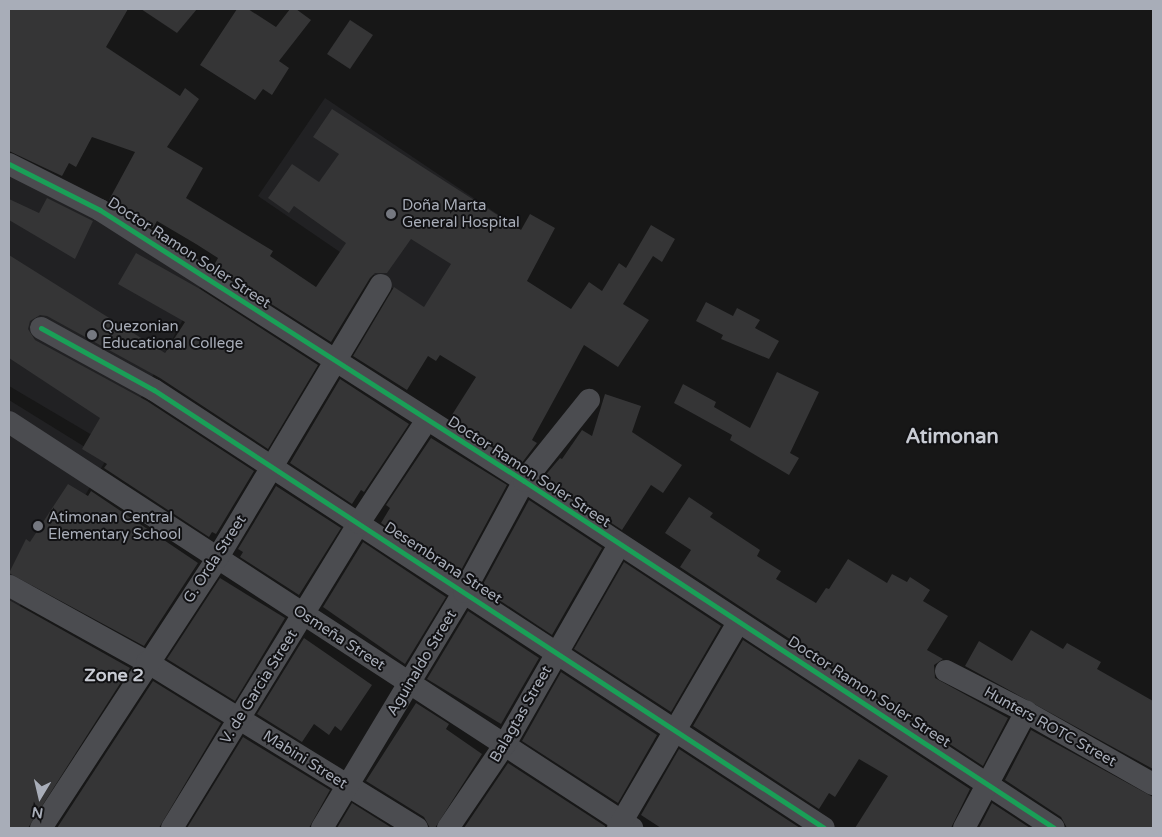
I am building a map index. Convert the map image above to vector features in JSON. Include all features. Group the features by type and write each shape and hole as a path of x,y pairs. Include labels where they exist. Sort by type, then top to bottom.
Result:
{"street":[{"name":"Doctor Ramon Soler Street","path":"9,164 100,210 524,481 619,546 1054,828"},
{"name":"G. Orda Street","path":"41,828 147,662 218,557 337,362 381,285"},
{"name":"Desembrana Street","path":"42,328 154,390 274,467 674,732 824,828"},
{"name":"Aguinaldo Street","path":"322,828 464,592 524,481 589,400"},
{"name":"V. de Garcia Street","path":"172,828 359,523 426,420"},
{"name":"Osmeña Street","path":"9,422 218,557 303,616 505,744 624,826"},
{"name":"Balagtas Street","path":"448,828 505,744 619,546"},
{"name":"Mabini Street","path":"10,586 147,662 417,828"},
{"path":"624,826 674,732 738,623"},
{"name":"Hunters ROTC Street","path":"946,671 1026,712 1153,784"},
{"path":"964,828 1026,712"}],"shaded area":[{"name":"Doña Marta General Hospital","path":"325,98 524,232 448,347 397,291 258,196"},
{"name":"Quezonian Educational College","path":"9,175 101,222 202,284 114,448 9,386"},
{"name":"Atimonan Central Elementary School","path":"9,400 106,460 9,624"}],"building":[{"path":"9,9 128,9 106,47 180,96 185,88 199,99 167,147 203,168 186,198 273,251 270,256 316,287 346,243 294,206 289,213 268,198 292,164 319,182 339,154 313,137 332,109 521,230 530,214 555,228 527,281 571,309 589,282 602,291 619,263 626,268 651,225 675,239 662,262 653,256 623,304 649,320 618,367 584,345 532,440 537,443 521,464 450,418 476,377 440,355 436,361 428,356 407,390 353,356 394,287 424,307 451,264 411,239 387,273 375,273 370,278 331,342 213,267 218,258 157,221 153,228 109,200 135,152 92,137 76,167 69,163 62,176 9,151"},
{"path":"141,9 197,9 177,33"},
{"path":"237,9 248,9 276,27 290,9 296,9 311,20 279,61 289,68 272,95 263,89 255,100 200,65"},
{"path":"350,20 373,35 350,69 327,54"},
{"path":"47,198 93,221 75,259 9,220 9,199 39,213"},
{"path":"136,253 200,289 318,365 268,449 160,378 47,316 40,315 30,321 28,329 35,340 147,401 254,471 216,534 212,532 209,537 104,468 107,464 82,449 100,418 9,358 9,255 165,353 185,322 118,284"},
{"path":"706,302 733,316 737,308 760,320 755,328 779,341 769,359 721,339 723,335 696,321"},
{"path":"777,372 819,392 790,453 799,458 789,475 730,440 732,435 674,403 683,384 716,402 714,407 750,428"},
{"path":"340,379 409,424 364,492 361,490 352,504 290,463"},
{"path":"605,394 641,406 632,432 682,465 663,493 651,485 622,530 543,478 560,458 562,459 582,430 592,436"},
{"path":"431,438 507,485 459,574 381,523 390,508 386,505"},
{"path":"68,484 88,496 91,491 198,563 144,646 9,573 26,539 30,542"},
{"path":"276,486 341,528 299,595 240,557 243,552 238,549"},
{"path":"689,497 713,513 710,517 760,550 757,556 781,571 776,579 816,603 826,588 829,589 848,559 887,583 892,574 907,582 910,577 930,590 923,601 948,616 927,650 943,659 934,665 935,678 1008,718 983,766 680,567 691,550 665,533"},
{"path":"529,500 602,548 552,635 481,588"},
{"path":"363,542 446,597 405,664 323,607"},
{"path":"624,562 721,626 671,712 574,649"},
{"path":"220,578 285,618 235,701 167,659"},
{"path":"9,600 130,668 28,828 9,828"},
{"path":"468,611 539,658 501,724 427,679"},
{"path":"1031,630 1063,649 1067,643 1101,662 1097,669 1153,701 1153,769 965,666 979,641 1012,661"},
{"path":"304,638 372,685 341,731 335,726 329,735 314,724 302,742 257,714"},
{"path":"743,640 970,789 951,828 855,828 888,776 859,759 835,797 829,793 819,809 693,726"},
{"path":"561,672 657,735 618,803 522,741"},
{"path":"153,681 221,723 159,828 57,828"},
{"path":"416,703 449,724 446,729 482,754 435,828 430,828 424,817 366,781"},
{"path":"1031,730 1153,797 1153,828 1067,828 1061,817 1005,780"},
{"path":"243,737 330,790 309,828 187,828"},
{"path":"679,749 800,828 661,828 641,815"},
{"path":"508,763 605,826 605,828 464,828"},
{"path":"352,803 392,828 337,828"},
{"path":"992,803 1030,828 979,828"}],"cycle path":[{"path":"9,164 100,210 524,481 1054,828"},
{"path":"41,328 154,390 824,828"}],"place":[{"name":"Doña Marta General Hospital","path":"391,214"},
{"name":"Quezonian Educational College","path":"92,335"},
{"name":"Atimonan Central Elementary School","path":"38,526"}],"district":[{"name":"Atimonan","path":"952,437"},
{"name":"Zone 2","path":"114,675"}]}
